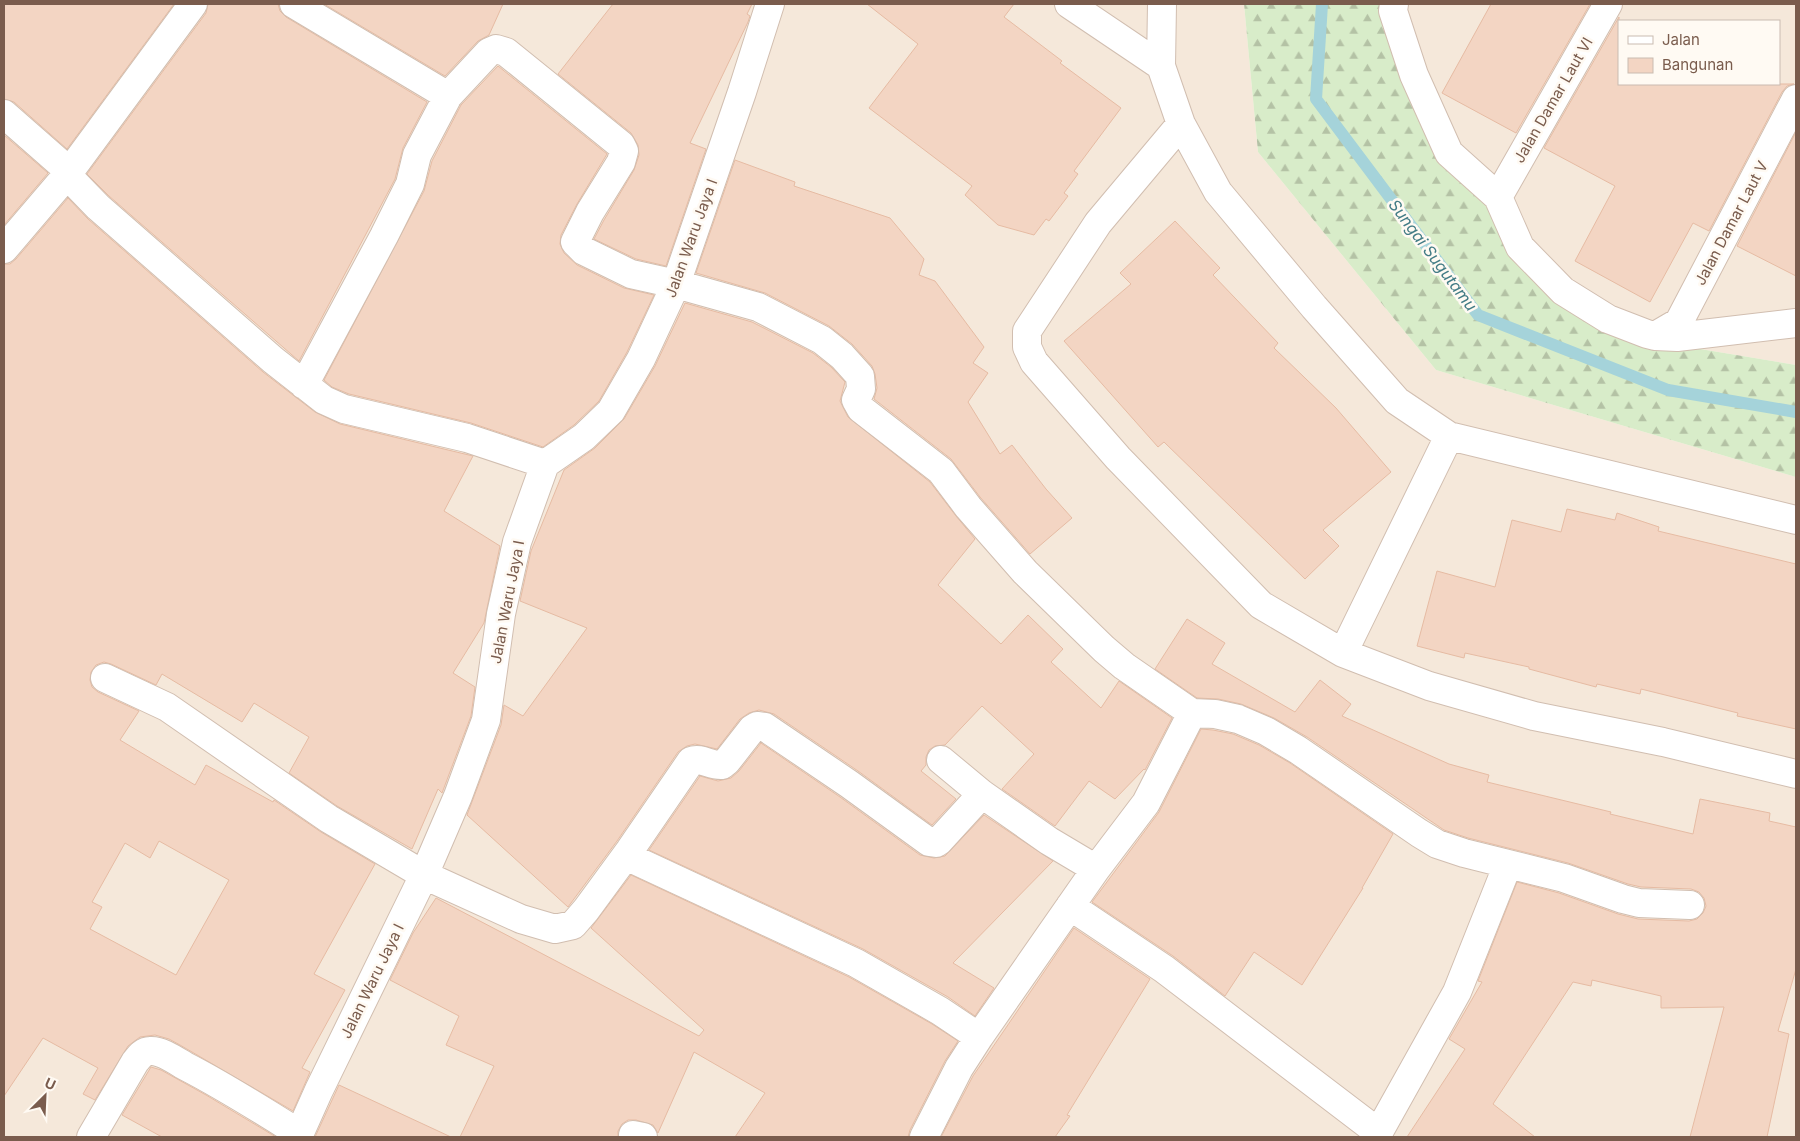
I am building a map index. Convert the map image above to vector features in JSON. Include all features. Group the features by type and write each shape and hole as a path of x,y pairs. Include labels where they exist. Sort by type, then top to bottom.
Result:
{"street":[{"path":"4,249 67,175 193,4"},
{"path":"294,4 323,12 448,96"},
{"name":"Jalan Waru Jaya I","path":"299,1136 319,1090 424,874 458,796 486,720 501,614 516,542 545,464 584,437 610,411 640,359 676,284 770,4"},
{"path":"1069,4 1161,66"},
{"path":"1162,4 1161,66 1181,124 1218,192 1314,307 1397,401 1449,436 1796,520"},
{"path":"1394,4 1393,11 1414,75 1449,153 1498,197 1520,247 1562,291 1608,319 1655,336 1677,337 1796,323"},
{"name":"Jalan Damar Laut VI","path":"1498,197 1608,4"},
{"path":"304,385 402,202 410,184 417,155 448,96 489,52 496,49 506,52 621,145 624,151 621,162 590,212 575,242 584,251 631,274 676,284 758,307 822,340 842,356 860,376 861,389 856,400 861,408 941,471 968,508 1025,572 1124,666 1192,712 1238,719 1266,731 1298,750 1437,844 1564,878 1639,903 1690,905"},
{"name":"Jalan Damar Laut V","path":"1655,336 1679,322 1796,100"},
{"path":"4,114 61,164 67,175 98,208 304,385 324,400 344,409 468,438 545,464"},
{"path":"1181,124 1098,223 1027,331 1027,347 1034,362 1118,458 1261,605 1343,653 1428,686 1534,716 1662,742 1796,774"},
{"path":"1343,653 1449,436"},
{"path":"105,678 167,707 329,819 424,874 522,919 555,929 573,925 626,856 691,761 698,759 709,764 722,765 757,726 765,727 834,773 929,842 936,843 939,841 982,794"},
{"path":"924,1137 959,1068 979,1036 1096,869 1146,803 1192,712"},
{"path":"942,760 982,794 1049,841 1096,869"},
{"path":"626,856 856,963 940,1011 979,1036"},
{"path":"1070,906 1164,969 1378,1135 1457,992 1508,864"},
{"path":"91,1137 135,1062 142,1054 148,1051 167,1056 222,1085 299,1136"}],"shaded area":[{"path":"4,4 1244,4 1258,152 1436,370 1796,477 1796,1137 4,1137"},
{"path":"1383,4 1796,4 1796,365 1646,340 1526,257 1417,109"}],"green space":[{"path":"1244,4 1383,4 1417,109 1526,257 1646,340 1796,365 1796,477 1436,370 1258,152"}],"building":[{"path":"4,4 174,4 67,149 14,102 4,99"},
{"path":"208,4 278,4 280,11 286,17 427,102 403,148 395,179 299,361 109,196 87,174 206,13"},
{"path":"324,4 503,4 489,35 478,41 445,76"},
{"path":"613,4 752,4 747,14 750,16 748,22 690,143 706,149 666,266 636,259 594,239 634,170 639,155 638,145 631,133 558,74"},
{"path":"867,4 1014,4 1004,17 1062,61 1060,63 1121,108 1074,171 1078,174 1064,193 1068,196 1049,221 1046,219 1034,235 998,225 965,195 972,186 869,108 918,44"},
{"path":"1491,4 1590,4 1516,133 1442,93"},
{"path":"1619,17 1618,85 1794,84 1787,86 1782,92 1709,231 1693,223 1650,302 1575,261 1615,186 1544,148"},
{"path":"498,66 607,154 561,235 560,244 564,253 577,265 624,288 654,295 627,352 599,401 574,425 543,447 471,423 349,394 332,387 324,380 424,191 432,161 461,105"},
{"path":"1796,132 1796,276 1737,246"},
{"path":"4,135 48,173 4,225"},
{"path":"735,160 795,182 794,186 890,218 924,259 919,275 935,281 984,347 973,363 988,373 968,402 1000,454 1012,445 1046,489 1072,518 1030,554 980,497 951,459 874,399 877,388 872,366 852,344 829,326 765,293 696,273"},
{"path":"68,198 88,219 263,372 315,412 340,424 473,456 444,511 500,546 484,623 453,673 475,687 471,716 442,793 438,789 412,849 337,806 289,773 309,737 254,703 242,722 162,674 156,685 104,662 96,665 91,672 90,680 92,687 98,692 139,711 120,740 195,785 206,765 273,802 274,800 321,832 375,864 314,974 345,990 302,1068 310,1072 293,1111 180,1045 155,1035 140,1037 128,1046 95,1100 83,1094 98,1068 43,1038 4,1096 4,264 10,264","holes":["159,841 229,880 176,975 90,929 102,907 92,902 125,843 150,858"]},
{"path":"1175,221 1220,268 1213,275 1278,343 1274,348 1336,408 1391,472 1323,530 1339,546 1305,579 1164,442 1158,447 1064,341 1131,284 1120,273"},
{"path":"685,303 752,322 813,353 831,367 845,382 840,401 848,417 930,482 975,539 938,585 1001,644 1028,615 1063,649 1051,662 1101,708 1119,681 1172,718 1145,770 1115,799 1089,781 1055,826 1002,789 1034,754 982,706 945,745 935,746 929,750 926,757 926,765 921,771 956,799 932,825 858,771 774,714 759,710 749,713 740,719 717,749 695,744 687,746 678,752 617,841 568,907 467,815 501,725 504,705 523,716 587,628 520,601 531,551 564,470 595,448 624,419 655,366"},
{"path":"1567,509 1615,520 1617,513 1659,527 1658,531 1796,564 1796,729 1737,716 1738,713 1641,689 1640,694 1597,684 1596,687 1529,669 1529,667 1465,653 1464,658 1417,646 1437,571 1495,587 1512,520 1561,532"},
{"path":"1187,619 1225,643 1212,664 1295,712 1320,680 1351,704 1342,716 1449,764 1489,775 1487,782 1693,834 1700,799 1770,813 1769,821 1796,827 1796,969 1778,1031 1789,1034 1767,1137 1690,1137 1724,1007 1661,1008 1661,996 1592,980 1591,986 1573,982 1493,1104 1535,1137 1407,1137 1465,1049 1449,1039 1482,982 1478,981 1517,882 1559,893 1618,914 1638,919 1689,921 1697,919 1703,913 1706,906 1704,898 1699,892 1691,889 1641,887 1628,884 1568,863 1468,838 1444,830 1307,737 1274,718 1241,704 1218,699 1197,698 1155,669"},
{"path":"1201,729 1233,734 1259,745 1290,763 1393,834 1363,888 1302,985 1254,952 1225,996 1173,956 1092,902 1159,812"},
{"path":"761,743 920,855 934,858 945,856 984,815 1053,861 953,963 994,988 975,1016 948,997 863,949 649,850 700,776 718,781 731,778 739,771"},
{"path":"631,875 849,977 958,1041 945,1061 908,1137 735,1137 765,1093 694,1052 658,1133 653,1125 636,1120 628,1120 622,1124 618,1131 618,1137 460,1137 494,1066 446,1045 459,1016 390,980 413,933 436,898 699,1036 704,1030 591,928"},
{"path":"1074,928 1150,979 1067,1115 1070,1116 1055,1137 941,1137 973,1076"},
{"path":"151,1067 161,1070 206,1095 276,1137 162,1137 122,1115"},
{"path":"339,1085 451,1137 315,1137"}],"waterway":[{"name":"Sungai Sugutamu","path":"1322,4 1316,99 1478,315 1668,390 1796,412"}]}
